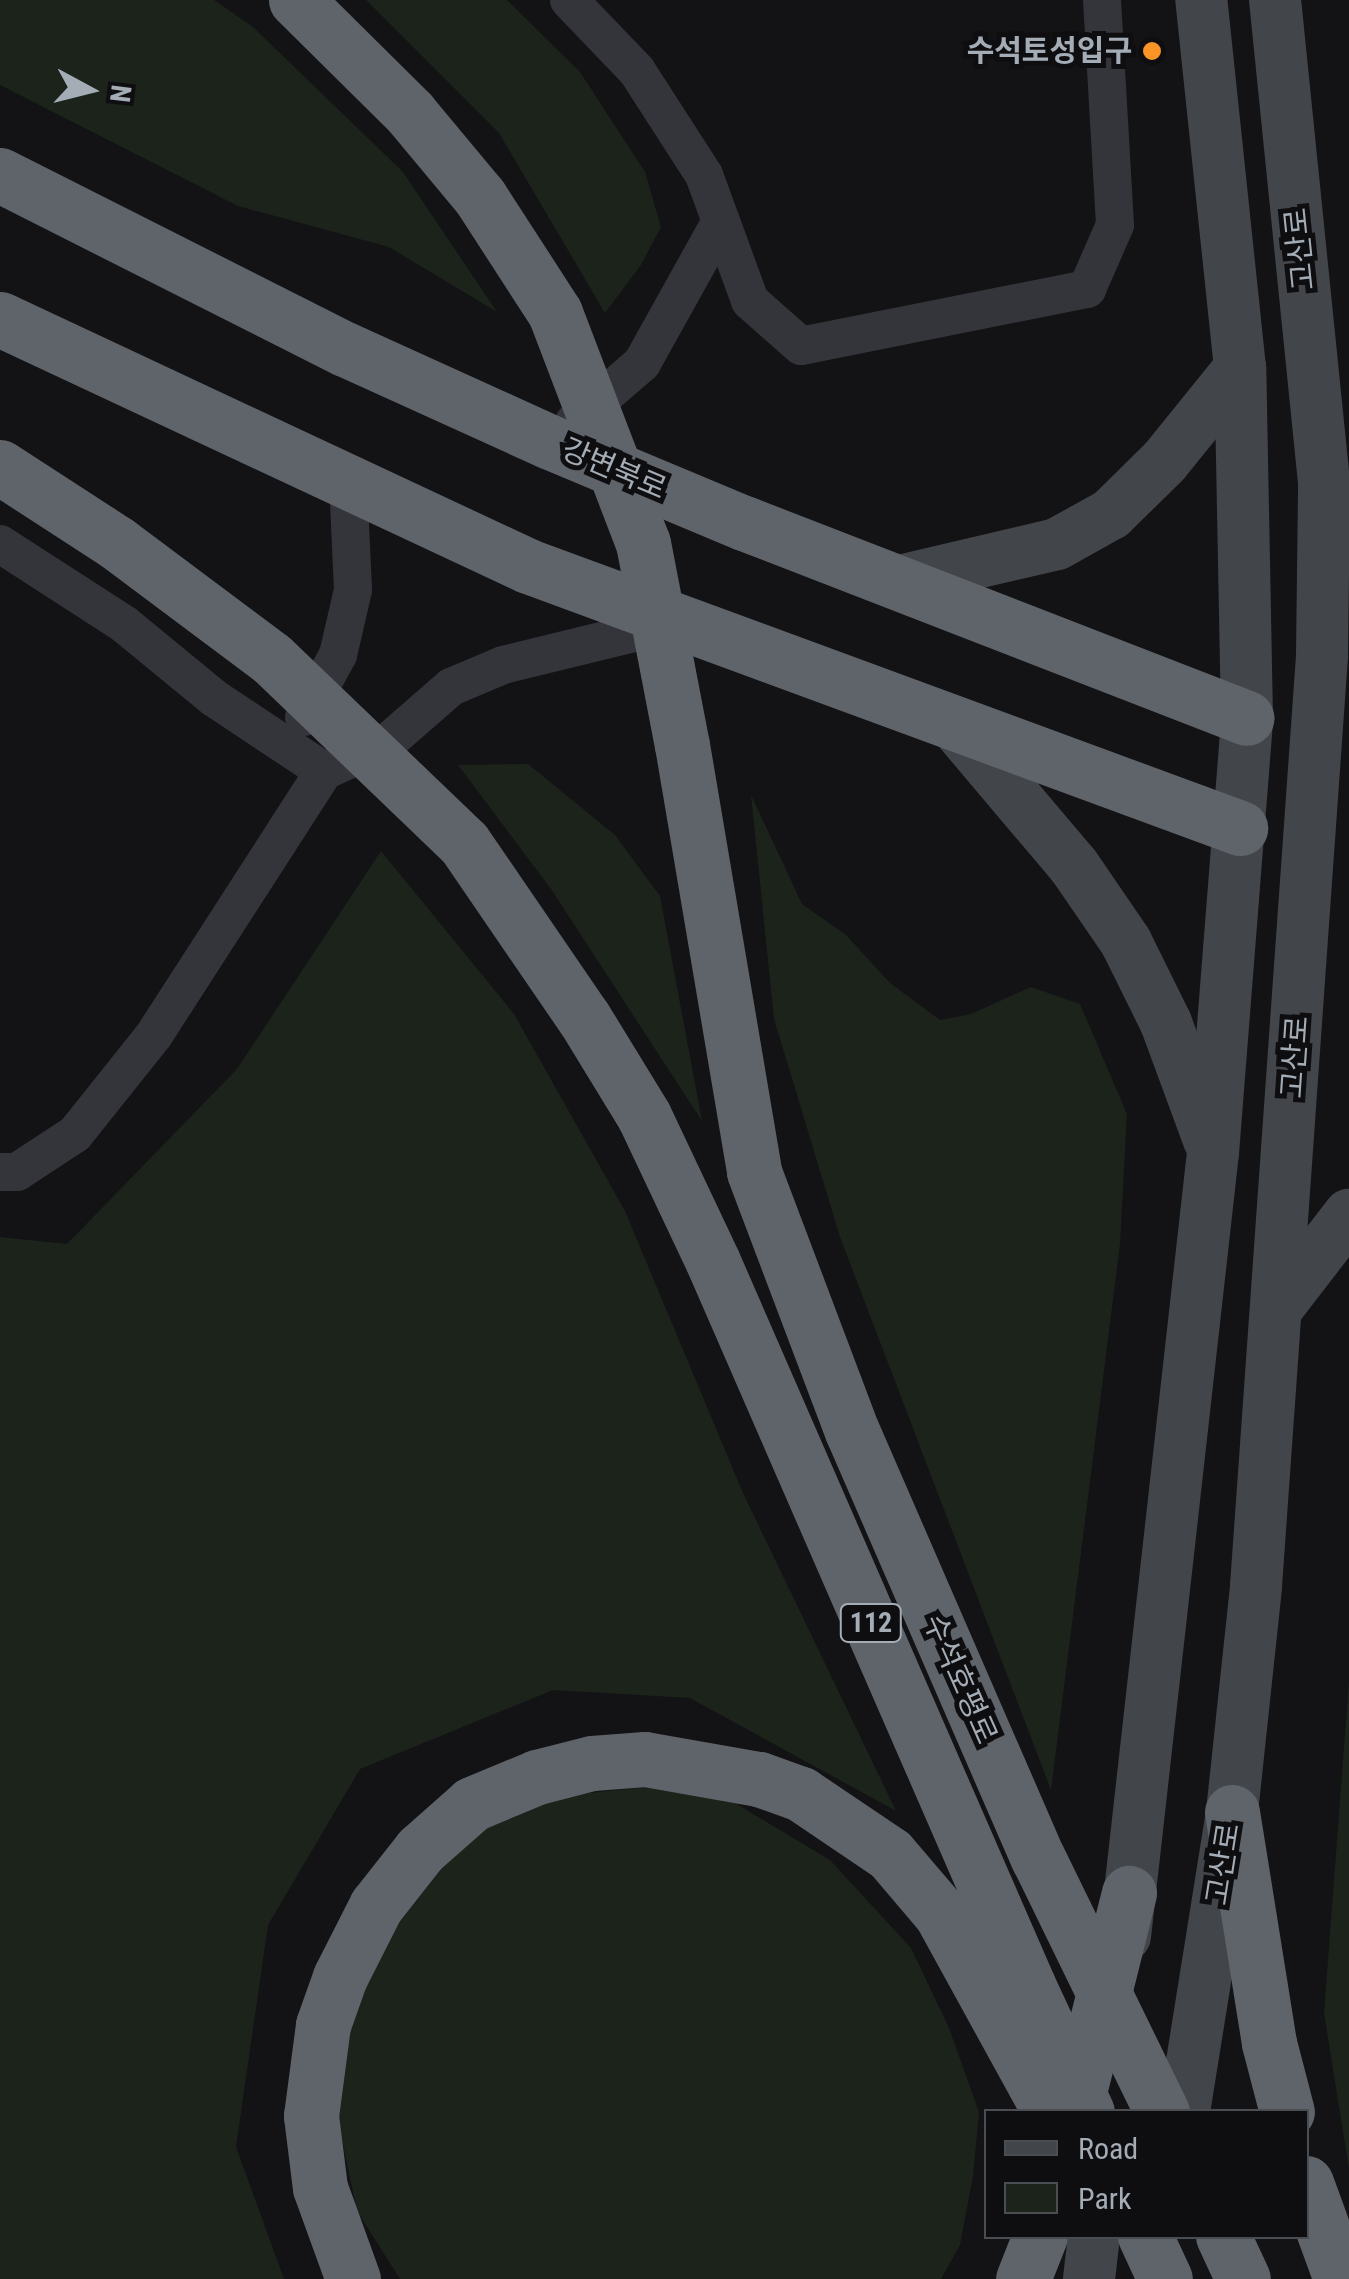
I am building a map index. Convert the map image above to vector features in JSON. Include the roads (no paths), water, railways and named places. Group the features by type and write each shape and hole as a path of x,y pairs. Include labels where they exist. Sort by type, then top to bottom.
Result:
{"highway":[{"name":"수석호평로","path":"296,0 315,14 421,127 480,197 555,312 643,543 682,745 754,1172 852,1432 1038,1858 1161,2109"},
{"name":"강변북로","path":"0,176 345,349 550,442 895,582 1247,718"},
{"path":"0,320 528,566 1240,828"},
{"name":"수석호평로","path":"0,467 118,543 271,658 464,843 584,1018 644,1116 713,1262 1016,2008 1085,2109"},
{"path":"353,2279 320,2188 311,2116 323,2024 340,1977 376,1906 420,1850 472,1804 537,1776 592,1764 645,1759 759,1779 801,1794 890,1854 1016,2008 1049,2109"},
{"path":"1232,1812 1266,2026 1285,2109"},
{"path":"1075,2109 1129,1893"},
{"path":"1309,2191 1342,2279"},
{"path":"1023,2279 1039,2239"},
{"path":"1124,2239 1158,2279"},
{"path":"1146,2239 1158,2279"},
{"path":"1224,2239 1243,2278"}],"street":[{"path":"569,0 637,72 704,175 750,301 801,346 1087,289 1115,225 1102,0"},
{"path":"1106,2109 1214,1153 1247,718 1240,368 1201,0"},
{"name":"고산로","path":"1184,2109 1232,1812 1256,1586 1277,1308 1328,864 1332,749 1322,655 1324,482 1275,0"},
{"path":"550,442 642,363 721,221"},
{"path":"895,582 1057,544 1111,514 1164,462 1240,368"},
{"path":"288,746 338,656 342,639 353,590 348,480"},
{"path":"1324,482 1349,530"},
{"path":"0,544 124,624 214,698 324,770"},
{"path":"0,1172 17,1172 75,1134 154,1035 239,909 324,770 388,742 451,687 503,665 675,623"},
{"path":"1247,718 1332,749"},
{"path":"954,723 1074,866 1126,942 1166,1023 1214,1153"},
{"path":"1240,828 1328,864"},
{"path":"1277,1308 1349,1214"},
{"path":"1089,2279 1094,2239"},
{"path":"1158,2279 1164,2239"}],"place":[{"name":"수석토성입구","path":"1152,51"}]}
